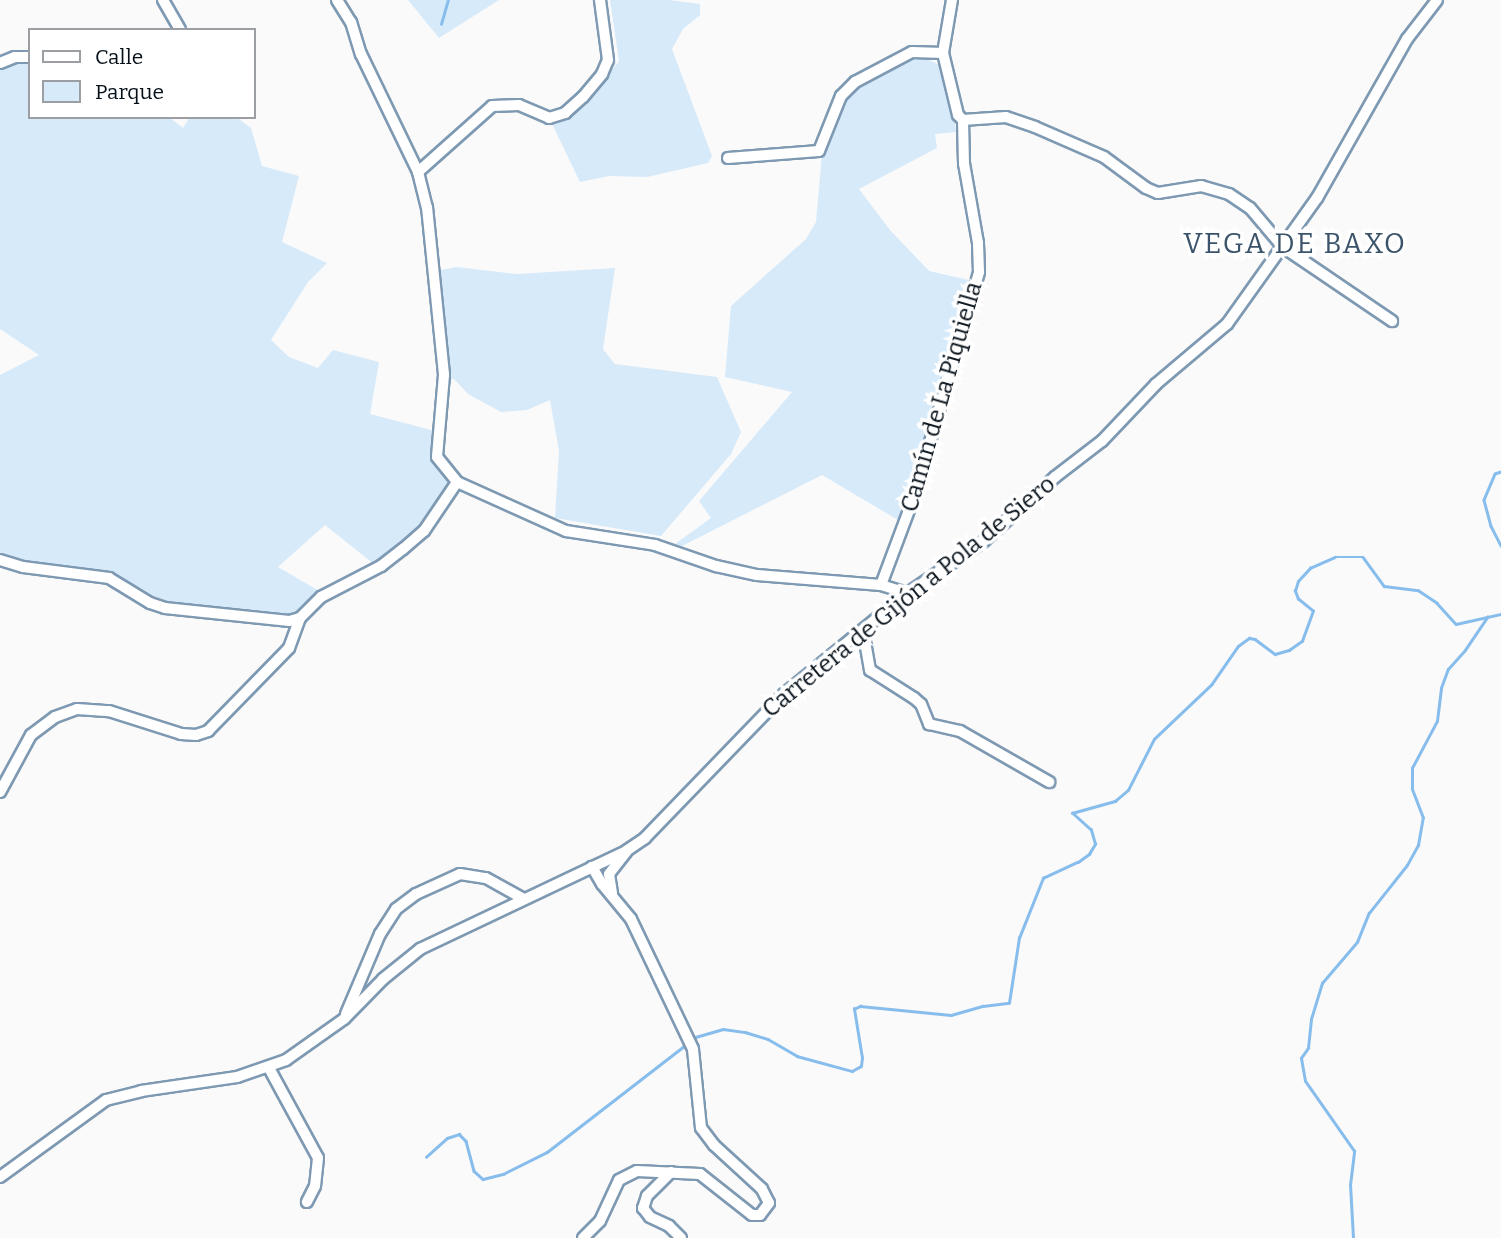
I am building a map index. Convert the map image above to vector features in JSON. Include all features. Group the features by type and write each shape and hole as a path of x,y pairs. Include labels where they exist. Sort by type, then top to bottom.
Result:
{"street":[{"path":"163,0 179,28"},
{"path":"337,0 351,22 361,54 418,172 427,207 444,375 437,457 457,482 566,531 655,545 716,566 757,575 881,585 908,593"},
{"path":"418,172 492,106 519,105 549,118 565,113 583,97 602,74 608,60 600,0"},
{"name":"Camín de La Piquiella","path":"881,585 915,494 979,272 978,243 963,152 963,120 958,115 943,53 952,0"},
{"name":"Carretera de Gijón a Pola de Siero","path":"0,1177 106,1100 141,1091 237,1077 269,1068 344,1019 405,958 522,898 626,851 645,838 784,694 908,593 984,541 1055,477 1102,441 1156,384 1227,324 1340,162 1373,97 1407,39 1437,0"},
{"path":"728,158 819,151 841,96 855,82 912,52 943,53"},
{"path":"0,63 15,57 28,57"},
{"path":"963,120 1006,117 1035,127 1104,158 1158,193 1201,186 1230,194 1250,208 1283,247 1392,320"},
{"path":"0,792 31,736 55,717 78,709 109,711 181,734 196,735 208,731 289,648 300,618 321,597 381,566 424,531 457,482"},
{"path":"0,559 23,567 108,578 165,608 289,621 300,618"},
{"path":"863,630 870,670 921,704 929,724 960,731 1049,782"},
{"path":"613,897 609,874 626,851"},
{"path":"595,865 609,874"},
{"path":"583,1238 600,1221 614,1189 626,1174 637,1171 700,1174 752,1215 760,1215 767,1210 767,1196 762,1189 714,1145 701,1128 694,1049 631,919 613,897 595,865"},
{"path":"344,1019 380,934 396,909 416,894 460,874 486,878 522,898"},
{"path":"269,1068 318,1158 315,1186 307,1202"},
{"path":"671,1172 648,1196 643,1208 650,1217 669,1226 681,1238"}],"green space":[{"path":"408,0 499,0 439,38"},
{"path":"610,0 669,0 700,4 700,15 683,29 672,49 712,156 708,163 647,177 609,176 580,182 552,124 582,108 619,61"},
{"path":"916,54 940,65 952,98 956,132 935,134 937,148 859,189 890,230 929,271 973,281 913,487 898,520 822,475 682,546 675,544 711,518 699,501 792,392 725,377 731,306 806,239 816,222 822,154 844,101 864,82"},
{"path":"28,61 28,119 172,119 183,128 189,119 239,119 251,128 262,166 299,176 282,242 327,263 308,282 271,340 289,357 318,368 333,350 379,362 370,414 435,431 433,459 450,483 420,529 375,565 325,525 278,567 321,592 290,617 167,605 153,600 118,575 10,560 0,555 0,375 39,355 0,329 0,69 7,64"},
{"path":"456,267 517,274 615,268 603,349 615,364 717,377 741,432 731,454 661,536 555,518 559,451 550,400 527,410 501,412 468,394 454,379 449,379 436,271"}],"waterway":[{"path":"441,24 448,0"},
{"path":"1501,472 1495,474 1484,500 1491,526 1501,546"},
{"path":"692,1038 723,1029 745,1032 768,1039 797,1056 852,1071 861,1066 862,1058 854,1009 860,1006 951,1015 983,1006 1009,1003 1019,938 1043,878 1078,862 1089,854 1095,844 1091,830 1072,813 1115,801 1128,790 1154,739 1211,685 1238,646 1249,638 1255,639 1275,654 1289,650 1302,641 1313,611 1298,599 1295,591 1298,581 1310,568 1335,557 1363,557 1384,586 1418,590 1437,603 1456,624 1501,614"},
{"path":"1353,1238 1350,1185 1354,1151 1305,1081 1301,1058 1308,1048 1311,1019 1322,983 1357,942 1369,913 1407,865 1418,845 1423,818 1412,789 1412,768 1437,721 1441,688 1448,669 1465,650 1487,617"},
{"path":"426,1157 447,1138 459,1134 466,1141 474,1171 483,1179 503,1174 547,1152 688,1043"}],"district":[{"name":"VEGA DE BAXO","path":"1295,244"}]}
